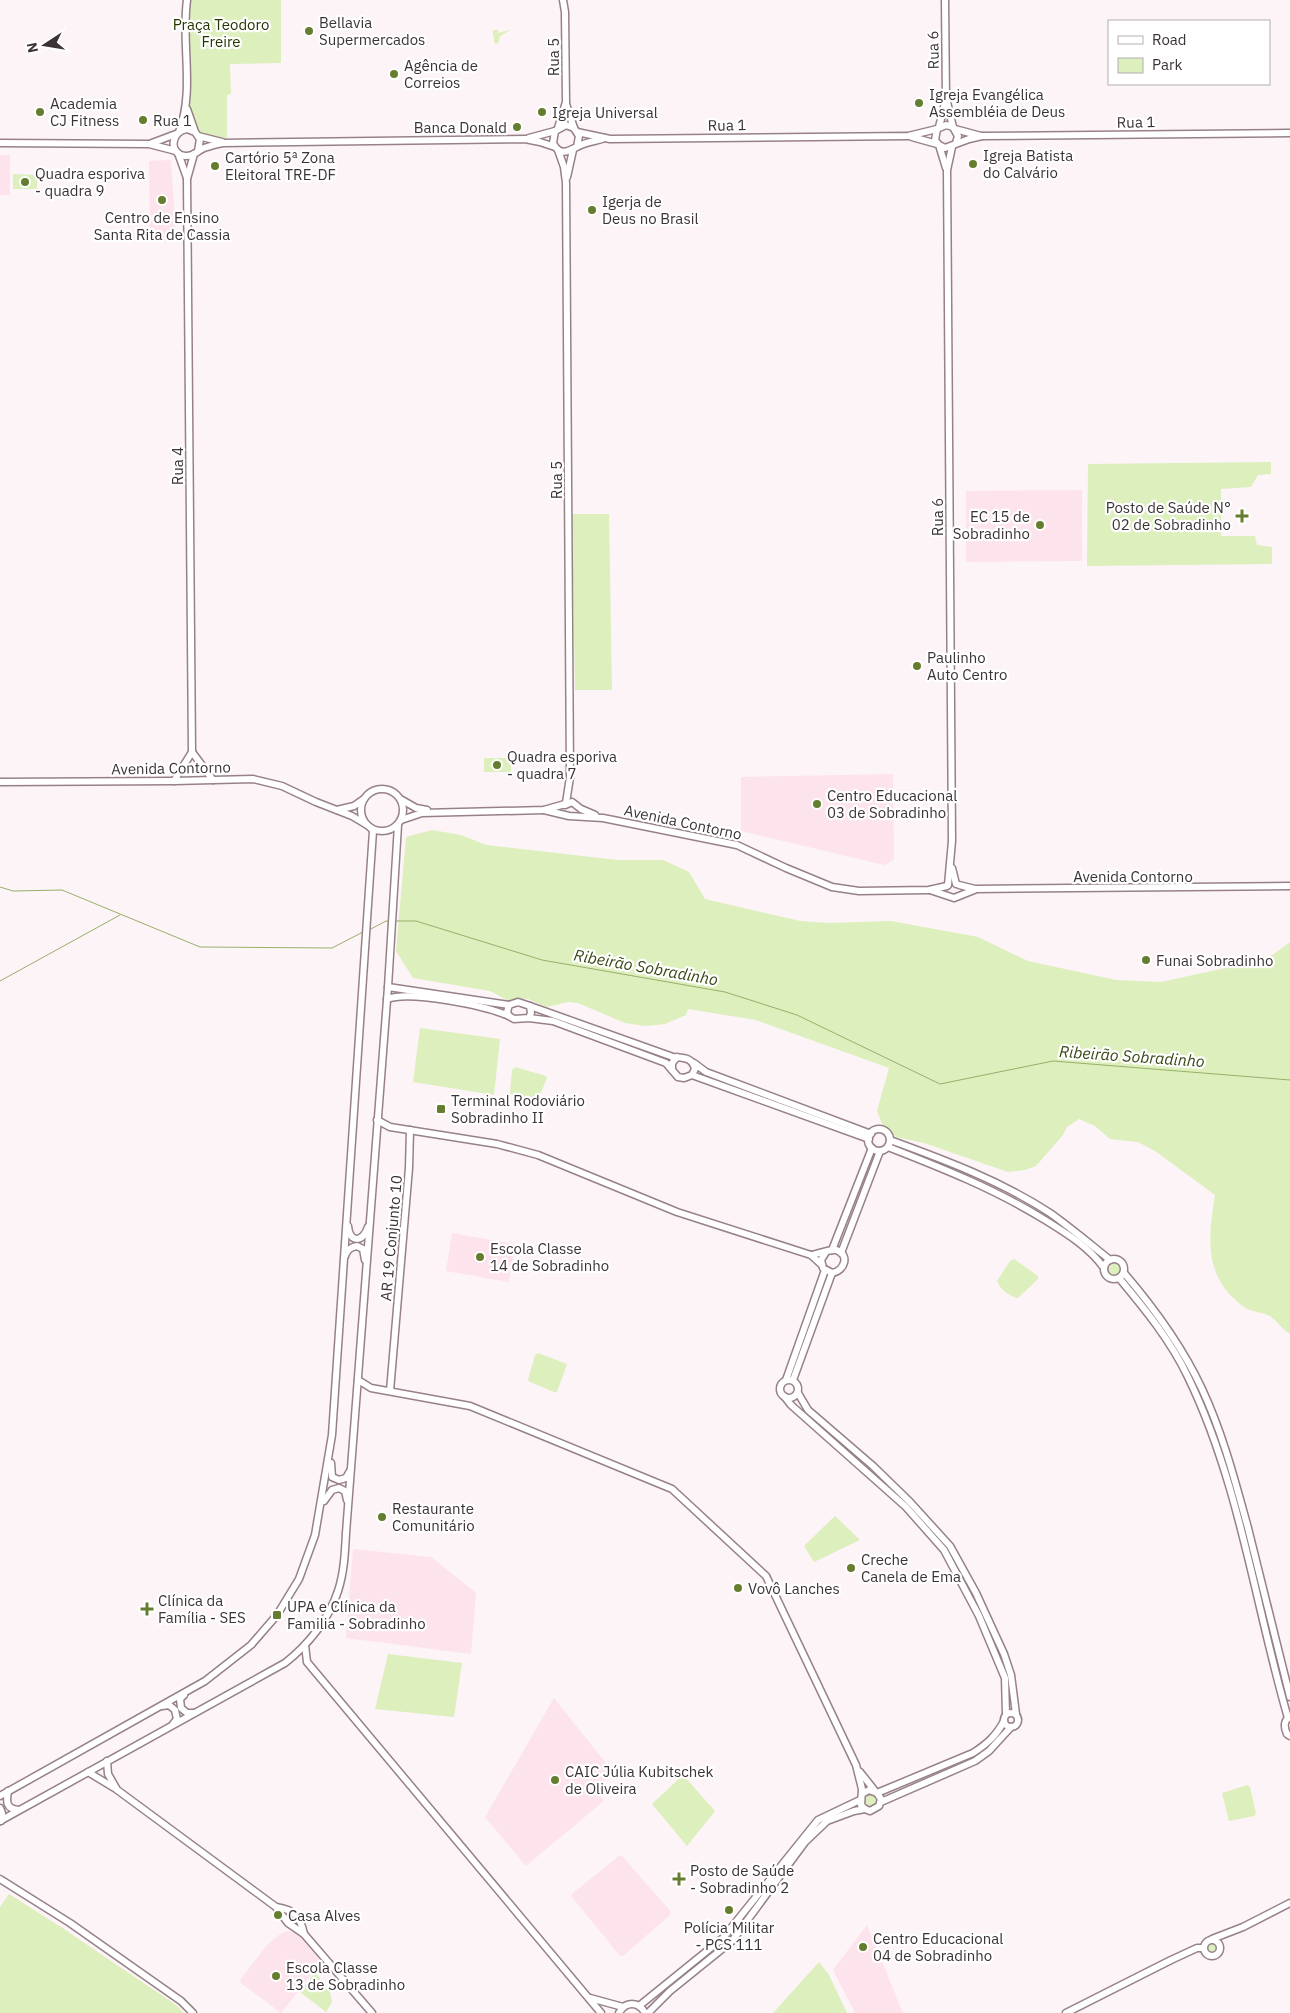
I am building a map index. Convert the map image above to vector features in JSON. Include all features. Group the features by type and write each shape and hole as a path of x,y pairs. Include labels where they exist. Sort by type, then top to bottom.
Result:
{"street":[{"path":"186,0 186,108 173,143 187,179"},
{"name":"Rua 5","path":"565,0 566,102"},
{"name":"Rua 6","path":"945,0 946,99 954,128"},
{"name":"Rua 6","path":"938,128 946,99"},
{"path":"566,102 552,139 564,167 566,183"},
{"path":"566,102 579,140 566,183"},
{"path":"186,108 200,143 187,179"},
{"path":"525,140 566,125 606,139"},
{"path":"908,136 946,125 982,136"},
{"path":"938,128 934,136 938,145"},
{"path":"954,128 958,136 954,145"},
{"path":"149,144 187,129 223,143"},
{"name":"Rua 1","path":"982,136 1290,133"},
{"path":"908,136 945,148 982,136"},
{"name":"Rua 1","path":"606,139 908,136"},
{"path":"0,143 149,144 186,156 223,143 525,140 540,142 565,153 606,139"},
{"name":"Rua 6","path":"938,145 946,170 951,864 947,885"},
{"name":"Rua 6","path":"946,170 954,145"},
{"name":"Rua 4","path":"187,179 192,752"},
{"name":"Rua 5","path":"566,183 570,777 566,804"},
{"path":"174,781 192,752 213,780"},
{"name":"Rua 5","path":"570,777 576,804"},
{"name":"Avenida Contorno","path":"0,782 253,779 282,786 369,826"},
{"path":"0,1821 270,1672 291,1658 317,1630 332,1608 338,1591 343,1569 399,823 403,806 396,794 383,789 376,790 354,806 335,810"},
{"path":"351,1468 346,1478 338,1480 332,1477 332,1434 347,1192 373,832 361,812 365,798"},
{"name":"Avenida Contorno","path":"401,800 416,808 439,812"},
{"path":"572,802 576,804 577,812 570,815 564,811 566,804 572,802"},
{"name":"Avenida Contorno","path":"544,810 566,804"},
{"name":"Avenida Contorno","path":"576,804 581,809 603,818"},
{"name":"Avenida Contorno","path":"399,823 415,815 439,812 544,810 603,818 737,844 786,868 832,887 859,891 929,890 947,885"},
{"path":"369,826 382,832 388,831 399,823"},
{"name":"Rua 6","path":"951,864 958,884"},
{"path":"958,884 960,894"},
{"path":"958,884 975,889 954,898 945,892 947,885 958,884"},
{"name":"Avenida Contorno","path":"975,889 1281,888 1290,886"},
{"name":"Avenida Contorno","path":"929,890 947,895"},
{"path":"388,987 509,1005 518,1002 677,1057 684,1057 706,1072 870,1137"},
{"path":"387,999 395,996 426,998 495,1010 519,1020 529,1018 552,1022 666,1064 678,1077 684,1078 692,1075 870,1137"},
{"path":"509,1005 509,1016"},
{"path":"529,1018 531,1013 530,1006"},
{"path":"672,1070 672,1063 677,1057"},
{"path":"692,1075 695,1069 693,1062"},
{"path":"377,1120 390,1127 497,1144 538,1155 677,1212 811,1255 826,1269 838,1272 843,1267 844,1260 841,1253 880,1151 889,1144"},
{"path":"376,1137 390,1127"},
{"name":"AR 19 Conjunto 10","path":"390,1391 409,1168 410,1130"},
{"path":"870,1137 876,1130 883,1130 888,1134 889,1144"},
{"path":"870,1137 872,1148 829,1251 823,1256 826,1269 790,1380 780,1387 781,1393 791,1405 906,1507 944,1550 979,1616 1005,1678 1005,1718 1008,1726 1011,1728"},
{"path":"889,1144 966,1169 1002,1186 1048,1213 1110,1260 1121,1263 1121,1276 1149,1315 1188,1376 1217,1444 1227,1476 1289,1717 1285,1722 1285,1728 1286,1734 1290,1736"},
{"path":"889,1144 1014,1201 1069,1235 1099,1261 1109,1277 1114,1279 1121,1276"},
{"path":"872,1148 880,1151"},
{"path":"347,1192 348,1232 353,1238 362,1238 366,1234 370,1221"},
{"path":"344,1258 347,1251 352,1247 357,1246 362,1249 365,1255 365,1294"},
{"path":"811,1255 829,1251 841,1253"},
{"path":"1104,1268 1110,1260"},
{"path":"1121,1276 1143,1296 1178,1344 1202,1388 1214,1417 1233,1473 1290,1697"},
{"path":"358,1380 371,1388 470,1406 672,1489 766,1576 856,1765 861,1784 861,1805 870,1811 876,1810 881,1802 975,1761 989,1751 1011,1728 1016,1726 1019,1722 1016,1714 1011,1674 1004,1654 976,1593 950,1546 910,1502 873,1466 808,1410 798,1393 798,1385 790,1380"},
{"path":"357,1398 364,1390 371,1388"},
{"path":"784,1396 792,1398 798,1393"},
{"path":"0,1796 187,1692 251,1645 277,1615 299,1579 315,1535 322,1505 332,1434"},
{"path":"322,1505 332,1490 339,1488 345,1491 348,1504"},
{"path":"305,1645 307,1662 601,2013"},
{"path":"291,1658 307,1662"},
{"path":"187,1692 180,1699 181,1708 187,1713 196,1713"},
{"path":"160,1707 169,1705 175,1710 177,1719 171,1726"},
{"path":"640,2006 723,1938 818,1820 861,1797 866,1791 876,1792 973,1754 996,1735 1005,1718 1011,1712 1016,1714"},
{"path":"107,1762 108,1774 116,1789"},
{"path":"856,1765 881,1802"},
{"path":"88,1772 116,1789 276,1907 292,1927 304,1934 372,2013"},
{"path":"8,1791 6,1799 8,1805 12,1809 19,1810"},
{"path":"0,1808 2,1813 0,1821"},
{"path":"590,1998 621,2010 631,2004 640,2006 646,2013 732,1941 805,1842 827,1821 865,1809"},
{"path":"0,1879 70,1922 181,2001 192,2013"},
{"path":"1226,1934 1219,1944 1220,1951 1215,1956 1207,1955 1204,1948 1205,1942 1290,1903"},
{"path":"276,1907 292,1911 299,1919 304,1934"},
{"path":"285,1919 292,1911"},
{"path":"292,1927 299,1919"},
{"path":"1212,1939 1219,1944"},
{"path":"1066,2013 1171,1960 1197,1948 1204,1948"}],"shaded area":[{"path":"0,155 10,155 10,195 0,195"},
{"name":"Centro de Ensino Santa Rita de Cassia","path":"171,160 176,240 150,241 149,161"},
{"path":"1082,490 1082,561 966,562 966,491"},
{"name":"Centro Educacional 03 de Sobradinho","path":"893,774 894,860 884,865 741,831 741,777"},
{"name":"Escola Classe 14 de Sobradinho","path":"452,1233 515,1244 509,1282 446,1271"},
{"path":"353,1549 431,1557 476,1593 471,1654 346,1638"},
{"name":"CAIC Júlia Kubitschek de Oliveira","path":"554,1698 613,1772 595,1788 604,1801 526,1866 485,1817"},
{"path":"619,1856 622,1856 671,1912 670,1915 623,1956 620,1956 572,1897 572,1894"},
{"name":"Centro Educacional 04 de Sobradinho","path":"867,1925 903,2013 855,2013 833,1970"},
{"name":"Escola Classe 13 de Sobradinho","path":"287,1931 300,1936 321,1962 281,2013 241,1983 240,1980 267,1945"}],"green space":[{"name":"Praça Teodoro Freire","path":"189,0 281,0 281,63 230,64 231,94 227,95 227,138 207,137 197,131 188,110"},
{"path":"493,30 499,30 493,36"},
{"path":"510,30 499,37 500,39 497,44 494,43 494,36 497,33"},
{"name":"Quadra esporiva - quadra 9","path":"13,174 37,175 37,189 13,189"},
{"path":"1271,462 1271,474 1258,475 1251,487 1221,489 1221,536 1255,536 1257,545 1272,547 1272,564 1087,566 1088,464"},
{"path":"572,514 609,514 612,690 575,690"},
{"name":"Quadra esporiva - quadra 7","path":"484,758 511,758 511,772 484,772"},
{"path":"432,830 461,835 486,845 618,860 663,860 689,872 705,899 800,921 830,923 891,921 978,937 1028,961 1116,980 1161,982 1267,959 1290,942 1290,1334 1270,1316 1244,1307 1221,1283 1215,1270 1210,1242 1215,1195 1155,1151 1138,1142 1110,1139 1095,1126 1079,1119 1067,1127 1063,1135 1036,1166 1025,1170 1008,1172 924,1143 896,1137 883,1126 877,1111 889,1068 756,1020 688,1009 686,1015 665,1024 645,1026 625,1023 578,1003 568,1002 547,1007 528,999 507,1000 490,991 413,978 396,951 406,837"},
{"path":"420,1028 500,1039 494,1095 413,1082"},
{"path":"515,1067 546,1076 547,1078 537,1102 522,1100 510,1093 512,1070"},
{"path":"1014,1259 1038,1276 1038,1279 1018,1298 1006,1292 997,1281 1010,1261"},
{"path":"1114,1260 1120,1263 1123,1269 1120,1275 1114,1278 1108,1275 1105,1269 1108,1263"},
{"path":"538,1353 567,1364 557,1392 528,1380 535,1355"},
{"path":"835,1516 860,1540 814,1562 804,1546"},
{"path":"388,1654 462,1663 454,1717 375,1709"},
{"path":"683,1775 715,1811 687,1846 652,1804"},
{"path":"1247,1785 1250,1787 1256,1813 1254,1816 1229,1821 1222,1793"},
{"path":"870,1792 877,1797 878,1802 873,1809 865,1808 863,1796"},
{"path":"9,1894 176,2005 184,2013 0,2013 0,1907"},
{"path":"1211,1943 1217,1949 1211,1955 1205,1949"},
{"path":"819,1962 829,1975 847,2013 773,2013"},
{"path":"315,1972 330,1992 332,2002 326,2012 300,1992"}],"waterway":[{"name":"Ribeirão Sobradinho","path":"0,887 13,891 62,890 200,947 332,948 363,932"},
{"path":"0,981 120,915"},
{"name":"Ribeirão Sobradinho","path":"369,930 386,921 390,921"},
{"name":"Ribeirão Sobradinho","path":"394,921 416,921 542,960 725,992 797,1015 940,1084 1053,1061 1290,1080"}],"place":[{"name":"Bellavia Supermercados","path":"309,31"},
{"name":"Agência de Correios","path":"394,74"},
{"name":"Igreja Evangélica Assembléia de Deus","path":"919,103"},
{"name":"Academia CJ Fitness","path":"40,112"},
{"name":"Igreja Universal","path":"542,112"},
{"name":"Rua 1","path":"143,120"},
{"name":"Banca Donald","path":"517,127"},
{"name":"Igreja Batista do Calvário","path":"973,164"},
{"name":"Cartório 5ª Zona Eleitoral TRE-DF","path":"215,166"},
{"name":"Quadra esporiva - quadra 9","path":"25,182"},
{"name":"Centro de Ensino Santa Rita de Cassia","path":"162,200"},
{"name":"Igerja de Deus no Brasil","path":"592,210"},
{"name":"Posto de Saúde N° 02 de Sobradinho","path":"1242,516"},
{"name":"EC 15 de Sobradinho","path":"1040,525"},
{"name":"Paulinho Auto Centro","path":"917,666"},
{"name":"Quadra esporiva - quadra 7","path":"497,765"},
{"name":"Centro Educacional 03 de Sobradinho","path":"817,804"},
{"name":"Funai Sobradinho","path":"1146,960"},
{"name":"Terminal Rodoviário Sobradinho II","path":"441,1109"},
{"name":"Escola Classe 14 de Sobradinho","path":"480,1257"},
{"name":"Restaurante Comunitário","path":"382,1517"},
{"name":"Creche Canela de Ema","path":"851,1568"},
{"name":"Vovô Lanches","path":"738,1588"},
{"name":"Clínica da Família - SES","path":"147,1609"},
{"name":"UPA e Clínica da Familia - Sobradinho","path":"277,1615"},
{"name":"CAIC Júlia Kubitschek de Oliveira","path":"555,1780"},
{"name":"Posto de Saúde - Sobradinho 2","path":"679,1879"},
{"name":"Polícia Militar - PCS 111","path":"729,1910"},
{"name":"Casa Alves","path":"278,1915"},
{"name":"Centro Educacional 04 de Sobradinho","path":"863,1947"},
{"name":"Escola Classe 13 de Sobradinho","path":"276,1976"}]}
